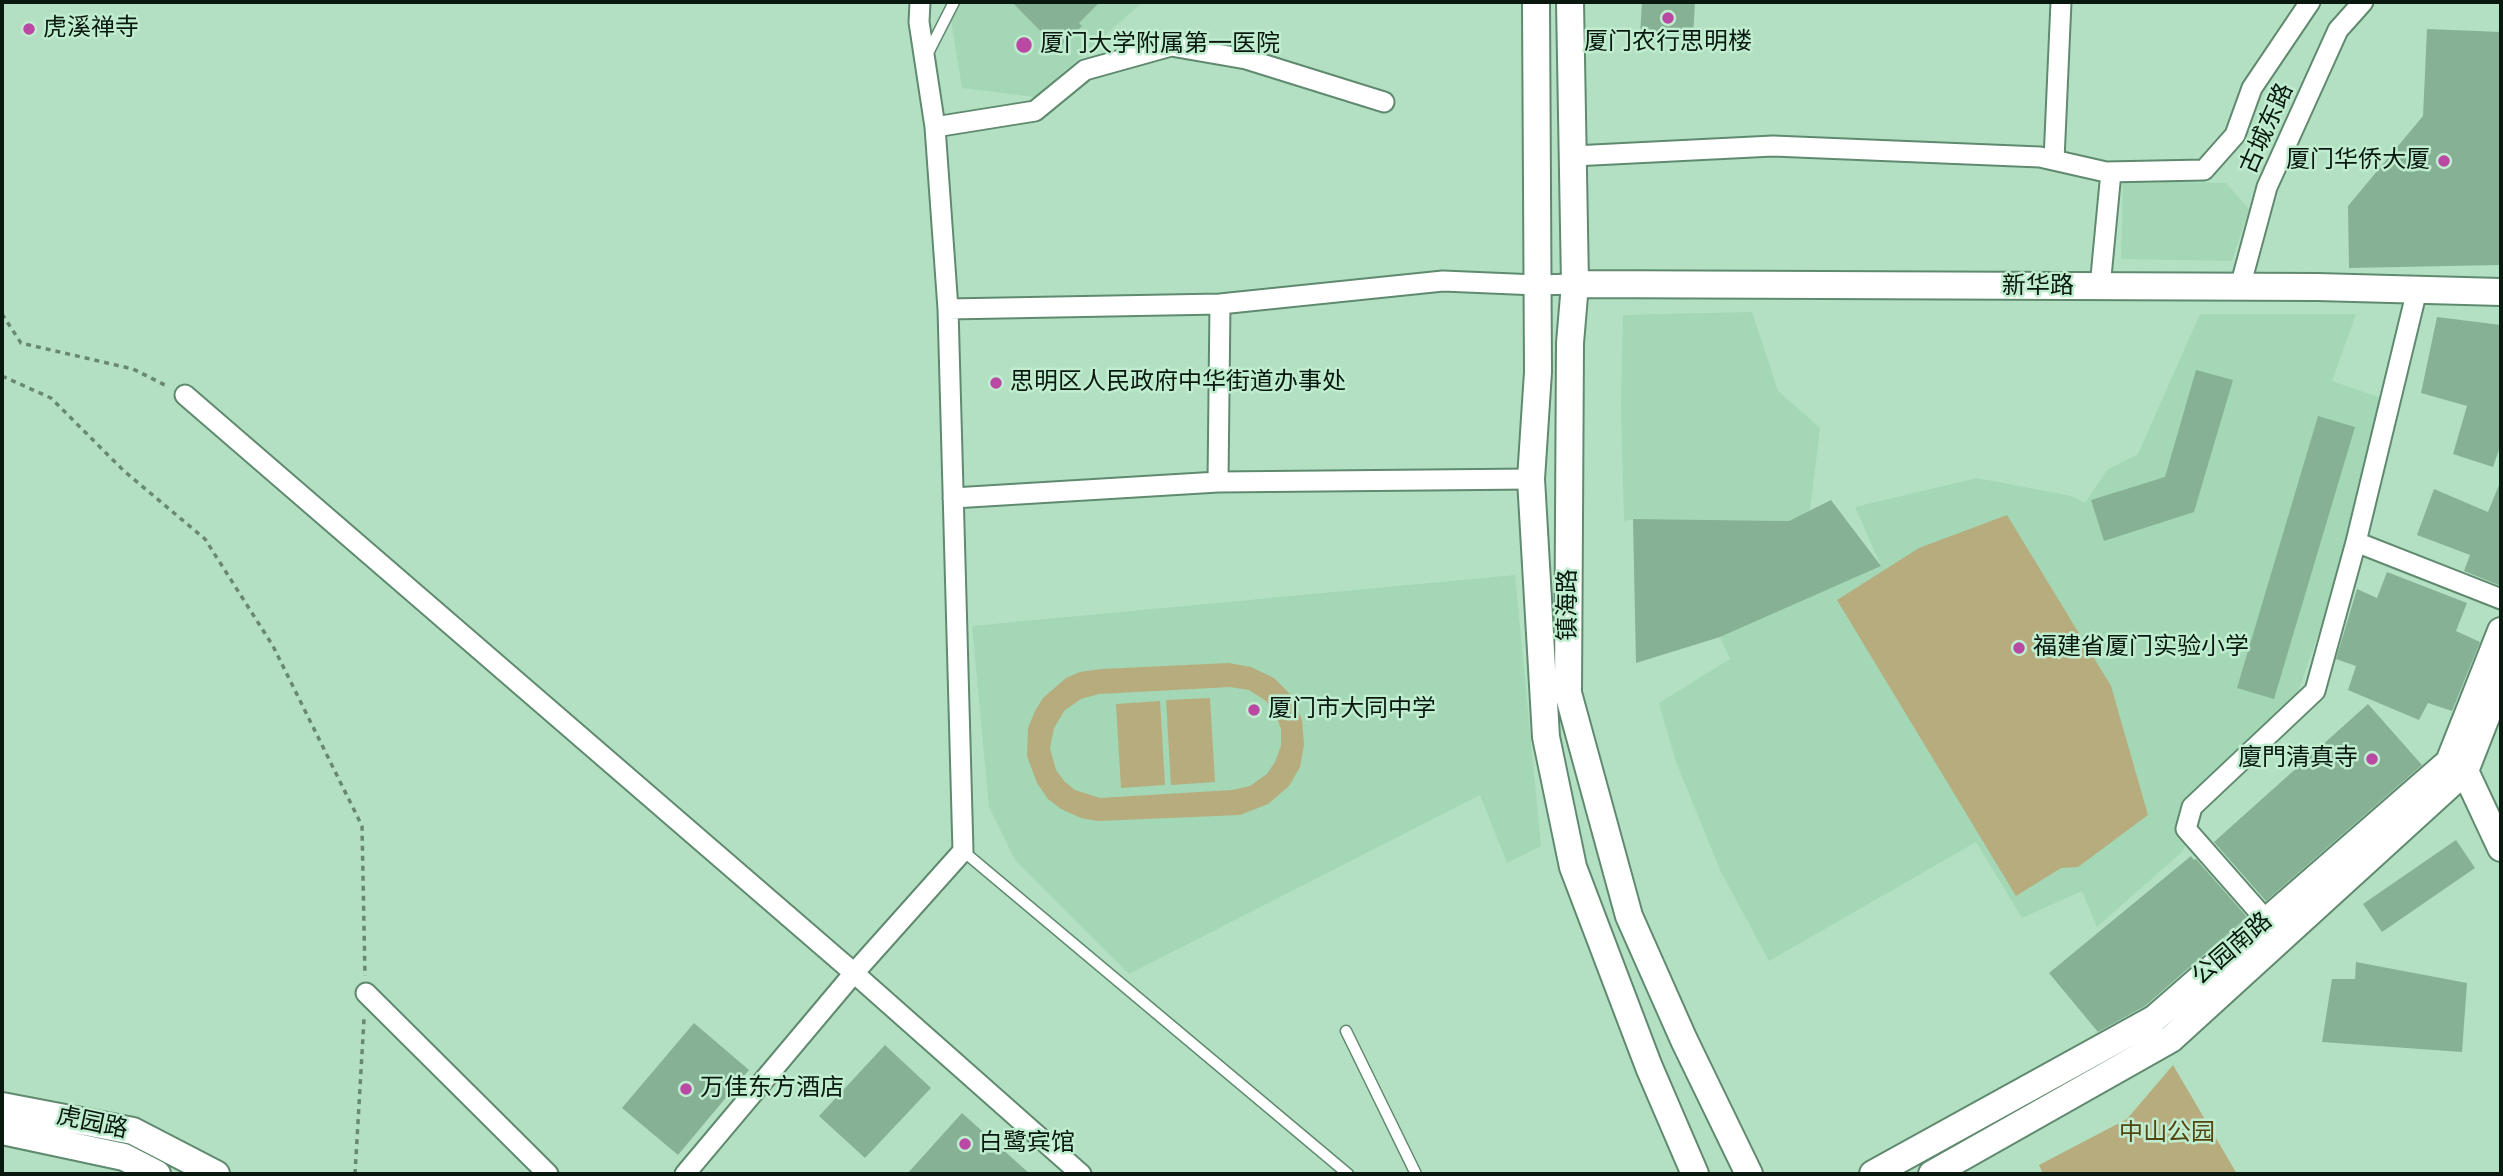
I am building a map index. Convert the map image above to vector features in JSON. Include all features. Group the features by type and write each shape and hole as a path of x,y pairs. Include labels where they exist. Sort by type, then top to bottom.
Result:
{"main road":[{"name":"镇海路","path":"1536,2 1538,372 1531,479 1546,737 1573,867 1648,1067 1695,1174"},
{"name":"镇海路","path":"1570,2 1575,284 1570,343 1568,693 1629,916 1684,1040 1749,1174"},
{"name":"新华路","path":"1575,284 2240,287 2501,292"},
{"name":"公园南路","path":"1873,1174 2154,1019 2449,762 2501,631"},
{"name":"公园南路","path":"1932,1174 2171,1039 2465,771 2501,679"},
{"path":"2465,771 2501,848"},
{"name":"虎园路","path":"2,1106 133,1131 216,1174"},
{"name":"虎园路","path":"4,1132 124,1157 157,1174"}],"street":[{"path":"685,1174 854,973 962,851 948,309 934,127 919,22 920,2"},
{"path":"2054,160 2062,2"},
{"path":"1573,156 1773,146 2040,157 2111,172 2204,170 2235,135 2252,88 2310,2"},
{"name":"古城东路","path":"2240,287 2267,187 2339,30 2363,2"},
{"path":"934,127 1035,110 1085,70 1171,46 1246,58 1384,102"},
{"path":"2100,287 2111,172"},
{"path":"948,309 1220,304 1443,281 1575,284"},
{"path":"2266,920 2186,829 2192,807 2315,691 2356,542 2417,290"},
{"path":"1219,482 1220,304"},
{"path":"185,395 854,973 1081,1174"},
{"path":"953,498 1219,482 1531,479"},
{"path":"2356,542 2501,599"},
{"path":"366,993 548,1174"}],"lane":[{"path":"925,59 954,2"},
{"path":"962,851 1348,1174"},
{"path":"1346,1031 1416,1174"}],"path":[{"path":"2,314 21,343 133,369 185,395"},
{"path":"2,376 51,398 124,471 205,539 273,646 362,826 366,993 355,1174"}],"shaded area":[{"name":"厦门大学附属第一医院","path":"948,2 1143,2 1035,97 962,88"},
{"path":"2123,181 2226,183 2249,209 2232,261 2121,259"},
{"path":"1752,312 1778,391 1820,428 1810,511 1789,521 1624,521 1621,406 1623,315"},
{"name":"福建省厦门实验小学","path":"2200,314 2356,314 2332,381 2398,404 2290,715 2205,809 2182,852 2097,927 2082,891 2022,918 1976,842 1769,961 1721,872 1676,762 1659,703 1730,659 1720,637 1881,566 1855,507 1977,478 2071,496 2085,503 2107,470 2138,454"},
{"name":"厦门市大同中学","path":"1515,575 1541,846 1507,863 1480,795 1129,974 1015,860 989,807 972,626"}],"green space":[{"path":"2007,515 2111,686 2148,815 2078,867 2061,868 2016,896 1837,600 1919,548"},
{"path":"1229,663 1251,667 1274,678 1292,696 1302,720 1304,745 1300,767 1289,786 1268,804 1240,815 1097,821 1081,818 1061,809 1048,799 1037,783 1027,756 1028,728 1043,698 1066,678 1080,672","holes":["1230,687 1249,690 1266,701 1276,715 1281,729 1281,746 1275,762 1267,774 1250,786 1232,790 1100,798 1075,790 1056,770 1050,748 1054,728 1064,711 1081,699 1099,694"]},
{"path":"1210,698 1215,782 1171,785 1166,700"},
{"path":"1160,701 1165,785 1121,788 1116,704"},
{"name":"中山公园","path":"2173,1065 2237,1174 2043,1174 2039,1165 2127,1119"}],"building":[{"path":"1012,2 1100,2 1079,23 1082,26 1058,49"},
{"name":"厦门农行思明楼","path":"1642,2 1695,2 1693,37 1640,35"},
{"name":"厦门华侨大厦","path":"2427,29 2501,32 2501,265 2349,268 2348,206 2423,116"},
{"path":"2437,317 2501,325 2501,444 2493,467 2453,454 2467,406 2421,393"},
{"path":"2196,370 2233,380 2194,512 2104,541 2091,500 2165,477"},
{"path":"2318,416 2355,427 2274,699 2237,688"},
{"path":"2501,480 2501,586 2464,571 2470,555 2417,535 2434,489 2488,512"},
{"path":"1831,500 1881,566 1720,637 1636,663 1633,519 1789,521"},
{"path":"2387,572 2467,603 2456,631 2480,642 2452,711 2428,703 2419,720 2348,690 2356,666 2336,659 2357,589 2377,598"},
{"path":"2368,704 2422,765 2266,901 2214,842"},
{"path":"2456,840 2475,868 2382,932 2363,904"},
{"path":"2191,856 2247,917 2145,1006 2098,1032 2049,973"},
{"path":"2356,962 2467,983 2462,1052 2322,1042 2332,979 2355,979"},
{"name":"万佳东方酒店","path":"694,1023 749,1070 678,1155 622,1108"},
{"path":"885,1045 931,1088 865,1158 819,1116"},
{"name":"白鹭宾馆","path":"962,1113 1030,1174 907,1174"}],"place":[{"name":"厦门农行思明楼","path":"1668,18"},
{"name":"虎溪禅寺","path":"29,29"},
{"name":"厦门大学附属第一医院","path":"1024,45"},
{"name":"厦门华侨大厦","path":"2444,161"},
{"name":"思明区人民政府中华街道办事处","path":"996,383"},
{"name":"福建省厦门实验小学","path":"2019,648"},
{"name":"厦门市大同中学","path":"1254,710"},
{"name":"廈門清真寺","path":"2372,759"},
{"name":"万佳东方酒店","path":"686,1089"},
{"name":"白鹭宾馆","path":"965,1144"}]}
